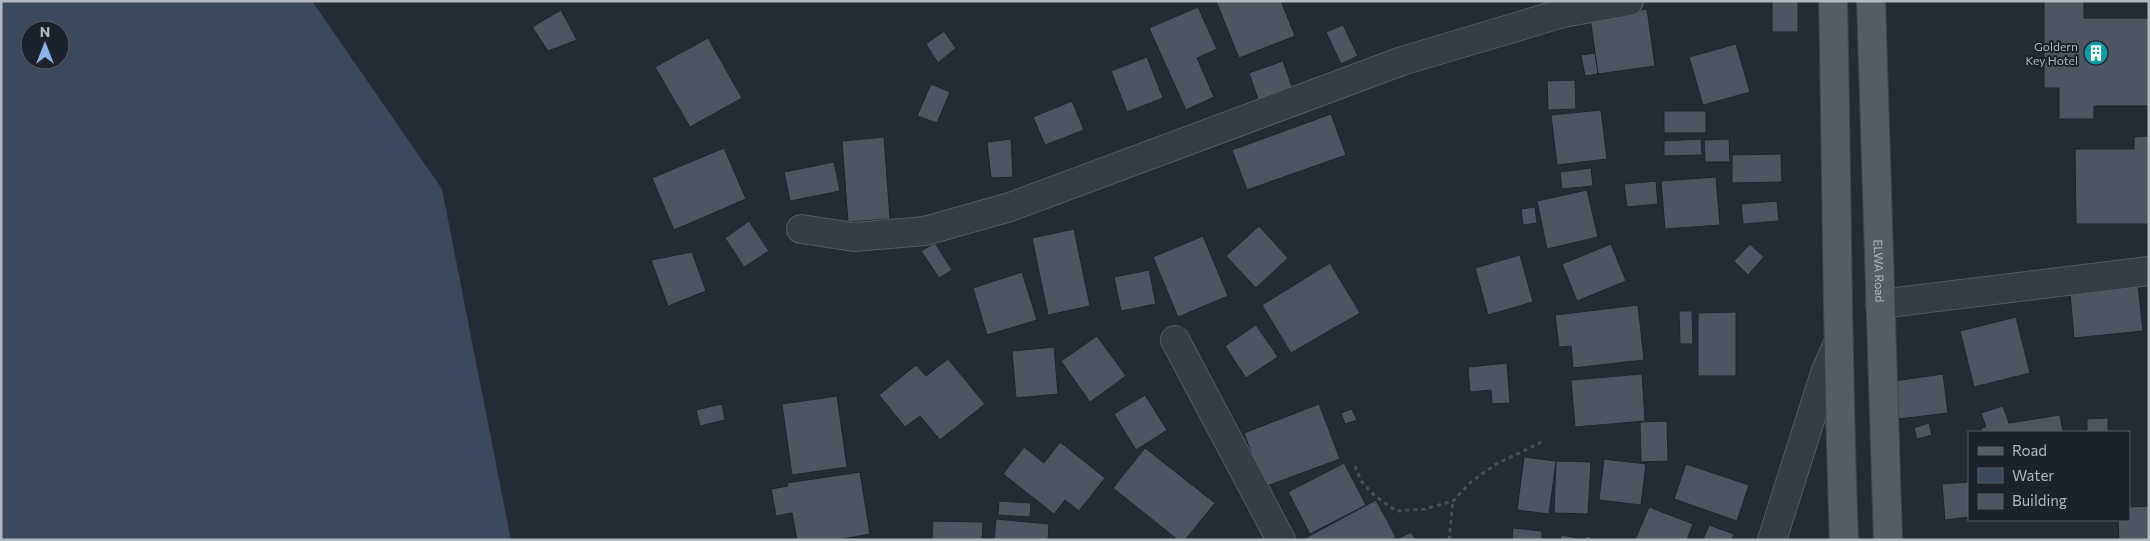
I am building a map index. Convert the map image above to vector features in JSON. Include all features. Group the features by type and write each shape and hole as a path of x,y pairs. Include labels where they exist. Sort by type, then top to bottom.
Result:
{"main road":[{"path":"1833,1 1839,407 1844,540"},
{"name":"ELWA Road","path":"1870,1 1888,540"}],"street":[{"path":"800,229 854,237 926,231 1010,207 1402,61 1563,13 1629,1"},
{"path":"1880,304 2149,271"},
{"path":"1175,340 1281,540"},
{"path":"1772,540 1825,373 1839,341"}],"path":[{"path":"1355,466 1361,481 1374,495 1396,511 1425,509 1454,501 1471,482 1496,464 1542,442"},
{"path":"1449,540 1454,501"}],"water":[{"path":"1,1 312,1 442,189 511,540 1,540"}],"building":[{"path":"1216,1 1281,1 1295,36 1239,58"},
{"path":"1772,1 1798,1 1798,32 1772,32"},
{"name":"Goldern Key Hotel","path":"2044,1 2084,1 2084,18 2149,18 2149,106 2094,106 2094,119 2059,119 2059,88 2044,88"},
{"path":"1198,7 1217,49 1197,58 1214,97 1186,110 1149,28"},
{"path":"1647,9 1655,66 1598,74 1590,17"},
{"path":"561,10 577,40 548,51 532,27"},
{"path":"1343,25 1358,56 1341,64 1326,32"},
{"path":"944,31 956,48 938,63 926,44"},
{"path":"708,38 742,98 690,127 655,67"},
{"path":"1736,44 1750,92 1703,105 1689,57"},
{"path":"1595,53 1598,74 1585,76 1581,55"},
{"path":"1147,57 1163,98 1127,112 1111,71"},
{"path":"1283,61 1293,90 1259,102 1249,73"},
{"path":"1575,80 1576,109 1548,110 1547,81"},
{"path":"931,84 950,92 937,123 917,116"},
{"path":"1072,101 1084,130 1045,145 1033,117"},
{"path":"1601,110 1607,159 1557,165 1551,115"},
{"path":"1664,111 1706,111 1706,133 1664,133"},
{"path":"1331,114 1346,155 1247,190 1232,150"},
{"path":"2149,136 2149,224 2076,224 2075,149 2134,149 2134,137"},
{"path":"884,137 890,219 848,222 842,141"},
{"path":"1011,139 1013,177 991,178 987,142"},
{"path":"1701,139 1702,155 1664,156 1664,141"},
{"path":"1729,139 1730,162 1705,162 1704,140"},
{"path":"724,148 746,199 674,230 652,178"},
{"path":"1781,154 1782,182 1732,183 1732,155"},
{"path":"834,162 840,191 790,201 784,172"},
{"path":"1591,168 1593,186 1562,189 1560,172"},
{"path":"1716,177 1720,225 1665,229 1661,181"},
{"path":"1656,181 1658,204 1627,207 1624,184"},
{"path":"1587,190 1598,237 1547,249 1537,201"},
{"path":"1777,201 1779,221 1743,224 1741,204"},
{"path":"1535,207 1537,223 1523,225 1521,209"},
{"path":"749,221 769,251 744,267 725,238"},
{"path":"1259,226 1288,258 1256,288 1226,256"},
{"path":"1074,229 1090,306 1048,315 1032,238"},
{"path":"1203,236 1228,296 1178,317 1153,257"},
{"path":"935,243 952,270 939,278 921,251"},
{"path":"1611,244 1626,281 1577,301 1562,264"},
{"path":"1750,244 1764,257 1748,275 1734,261"},
{"path":"692,252 706,291 668,306 651,260"},
{"path":"1520,255 1533,302 1488,315 1475,268"},
{"path":"1330,263 1360,313 1291,353 1262,305"},
{"path":"1149,270 1156,304 1121,311 1114,277"},
{"path":"1022,272 1037,320 987,335 973,288"},
{"path":"2138,286 2143,331 2074,338 2070,293"},
{"path":"1638,305 1644,360 1573,368 1571,346 1559,347 1555,315"},
{"path":"1679,311 1692,311 1693,344 1680,344"},
{"path":"1736,312 1736,376 1698,376 1698,313"},
{"path":"2016,317 2030,373 1974,387 1960,331"},
{"path":"1256,325 1278,357 1246,378 1225,346"},
{"path":"1097,336 1126,376 1090,402 1061,361"},
{"path":"1054,347 1058,394 1016,398 1012,351"},
{"path":"948,359 985,404 940,440 920,416 905,427 879,395 916,365 926,376"},
{"path":"1507,363 1510,403 1492,404 1491,390 1470,392 1468,367"},
{"path":"1642,374 1645,421 1575,427 1571,380"},
{"path":"1943,374 1948,413 1899,419 1894,381"},
{"path":"1145,395 1167,430 1136,450 1114,414"},
{"path":"837,396 847,467 792,475 782,404"},
{"path":"722,404 725,420 700,426 696,410"},
{"path":"1319,404 1340,459 1264,487 1244,433"},
{"path":"2003,406 2009,423 2060,415 2063,431 1982,431 1981,428 1986,427 1981,413"},
{"path":"1352,409 1357,420 1345,424 1341,413"},
{"path":"2108,418 2108,431 2087,431 2087,419"},
{"path":"1667,421 1668,461 1641,462 1640,422"},
{"path":"1929,423 1932,435 1917,439 1914,428"},
{"path":"1060,442 1105,478 1079,511 1065,500 1054,514 1003,474 1024,447 1044,463"},
{"path":"1145,448 1215,503 1185,540 1178,540 1113,488"},
{"path":"1524,457 1556,461 1549,514 1517,510"},
{"path":"1604,459 1646,464 1641,505 1599,500"},
{"path":"1556,461 1591,462 1588,514 1554,513"},
{"path":"1344,463 1366,505 1310,534 1288,492"},
{"path":"1686,464 1749,485 1737,521 1674,499"},
{"path":"860,472 870,534 836,540 797,540 792,513 776,516 771,489 788,486 787,483"},
{"path":"1968,482 1968,517 1945,520 1942,484"},
{"path":"1376,500 1396,537 1391,540 1302,540"},
{"path":"999,501 1031,503 1030,517 998,515"},
{"path":"2149,506 2149,540 2119,540 2118,521 2130,521 2130,507"},
{"path":"1649,507 1693,524 1687,540 1635,540"},
{"path":"996,519 1049,524 1048,540 994,540"},
{"path":"933,521 983,522 982,540 932,540"},
{"path":"1709,525 1734,534 1732,540 1703,540"},
{"path":"1513,528 1542,531 1542,540 1512,540"},
{"path":"1411,532 1416,540 1396,540"},
{"path":"1561,535 1577,538 1577,540 1560,540"},
{"path":"1586,536 1599,540 1585,540"}],"place":[{"name":"Goldern Key Hotel","path":"2096,53"}]}
